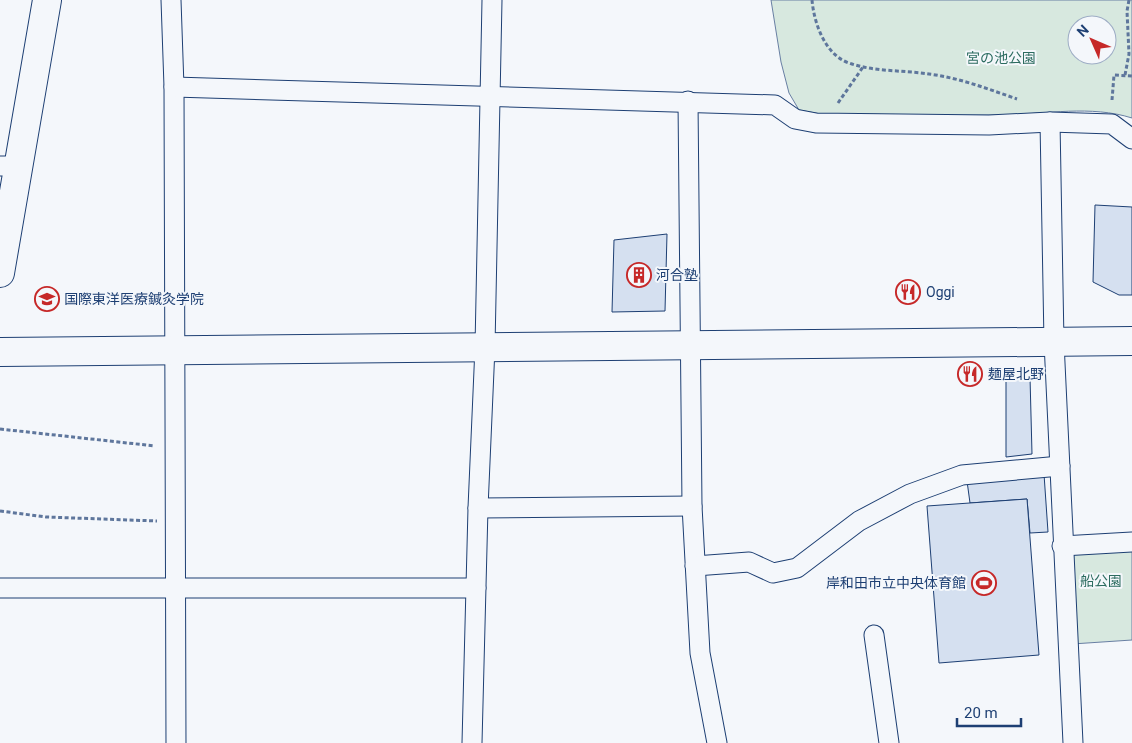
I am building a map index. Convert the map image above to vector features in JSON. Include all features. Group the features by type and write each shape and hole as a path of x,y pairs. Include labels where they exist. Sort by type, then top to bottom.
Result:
{"street":[{"path":"0,273 9,166 47,0"},
{"path":"171,0 174,87 176,743"},
{"path":"472,743 478,508 485,347 492,0"},
{"path":"174,87 490,98 688,101 775,105 795,119 816,123 989,126 1050,122 1112,124 1132,139"},
{"path":"688,101 692,506 700,653 716,743"},
{"path":"1050,122 1054,342 1062,546 1073,743"},
{"path":"0,352 1132,341"},
{"path":"695,566 749,562 774,573 797,568 859,521 910,494 962,475 1060,466"},
{"path":"478,508 692,506"},
{"path":"1062,546 1132,542"},
{"path":"0,588 476,588"},
{"path":"874,635 889,743"}],"path":[{"path":"812,0 818,26 824,40 834,53 846,63 959,80 1017,99"},
{"path":"1125,75 1129,54 1127,11 1129,0"},
{"path":"834,123 838,101 863,67"},
{"path":"1112,100 1114,75 1132,76"},
{"path":"0,429 176,449"},
{"path":"0,511 46,517 175,522"}],"green space":[{"name":"宮の池公園","path":"771,0 1132,0 1132,118 1116,114 1085,111 1004,115 821,114 799,110 789,93 781,62"},
{"name":"船公園","path":"1132,547 1132,640 1072,644 1068,551"}],"building":[{"path":"1095,205 1132,207 1132,295 1119,295 1093,282"},
{"name":"河合塾","path":"667,234 665,311 612,312 614,240"},
{"path":"1030,377 1032,454 1006,457 1006,379"},
{"path":"1044,474 1048,532 1030,533 1027,499 970,503 967,481"},
{"path":"1027,499 1039,655 939,663 927,506"}],"place":[{"name":"河合塾","path":"639,275"},
{"name":"Oggi","path":"908,292"},
{"name":"国際東洋医療鍼灸学院","path":"47,299"},
{"name":"麺屋北野","path":"970,374"},
{"name":"岸和田市立中央体育館","path":"984,583"}]}
